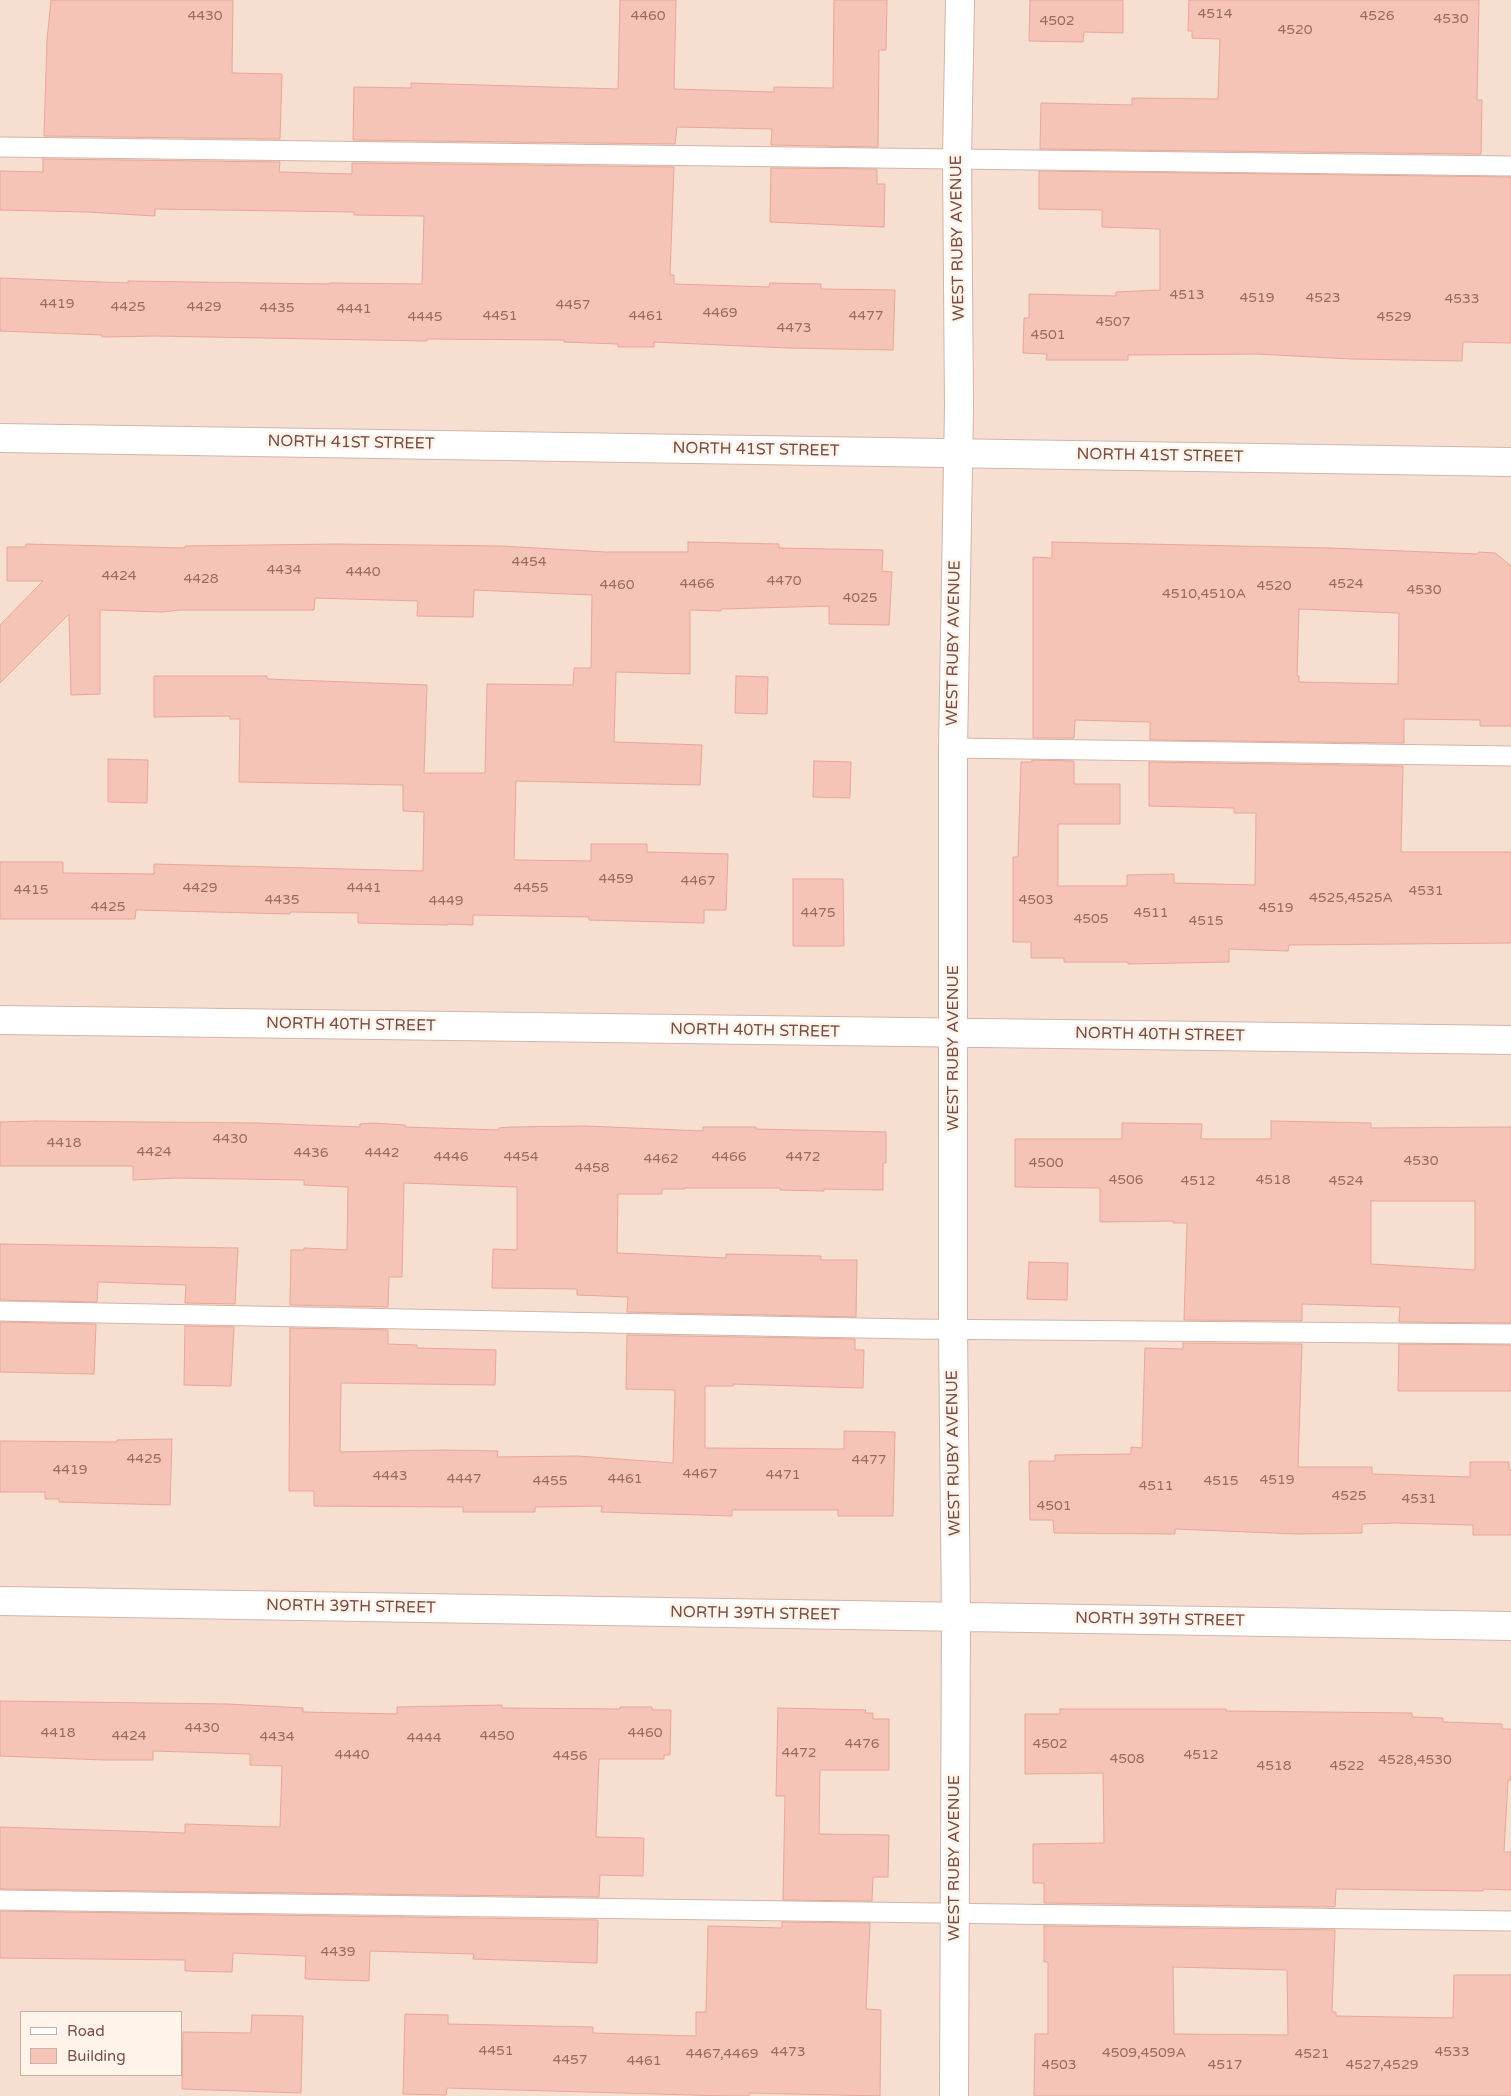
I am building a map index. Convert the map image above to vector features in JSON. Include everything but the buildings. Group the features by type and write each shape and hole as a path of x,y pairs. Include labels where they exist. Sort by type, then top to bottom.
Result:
{"street":[{"name":"WEST RUBY AVENUE","path":"954,2096 956,1617 953,1329 953,748 959,406 957,157 960,0"},
{"name":"NORTH 41ST STREET","path":"0,438 1511,462"},
{"name":"NORTH 40TH STREET","path":"0,1020 1511,1040"},
{"name":"NORTH 39TH STREET","path":"0,1601 1511,1626"}],"lane":[{"path":"0,147 957,157 1511,166"},
{"path":"953,748 1511,756"},
{"path":"0,1312 953,1329 1511,1334"},
{"path":"0,1900 1511,1921"}],"shaded area":[{"path":"0,0 1511,0 1511,2096 0,2096"}]}
